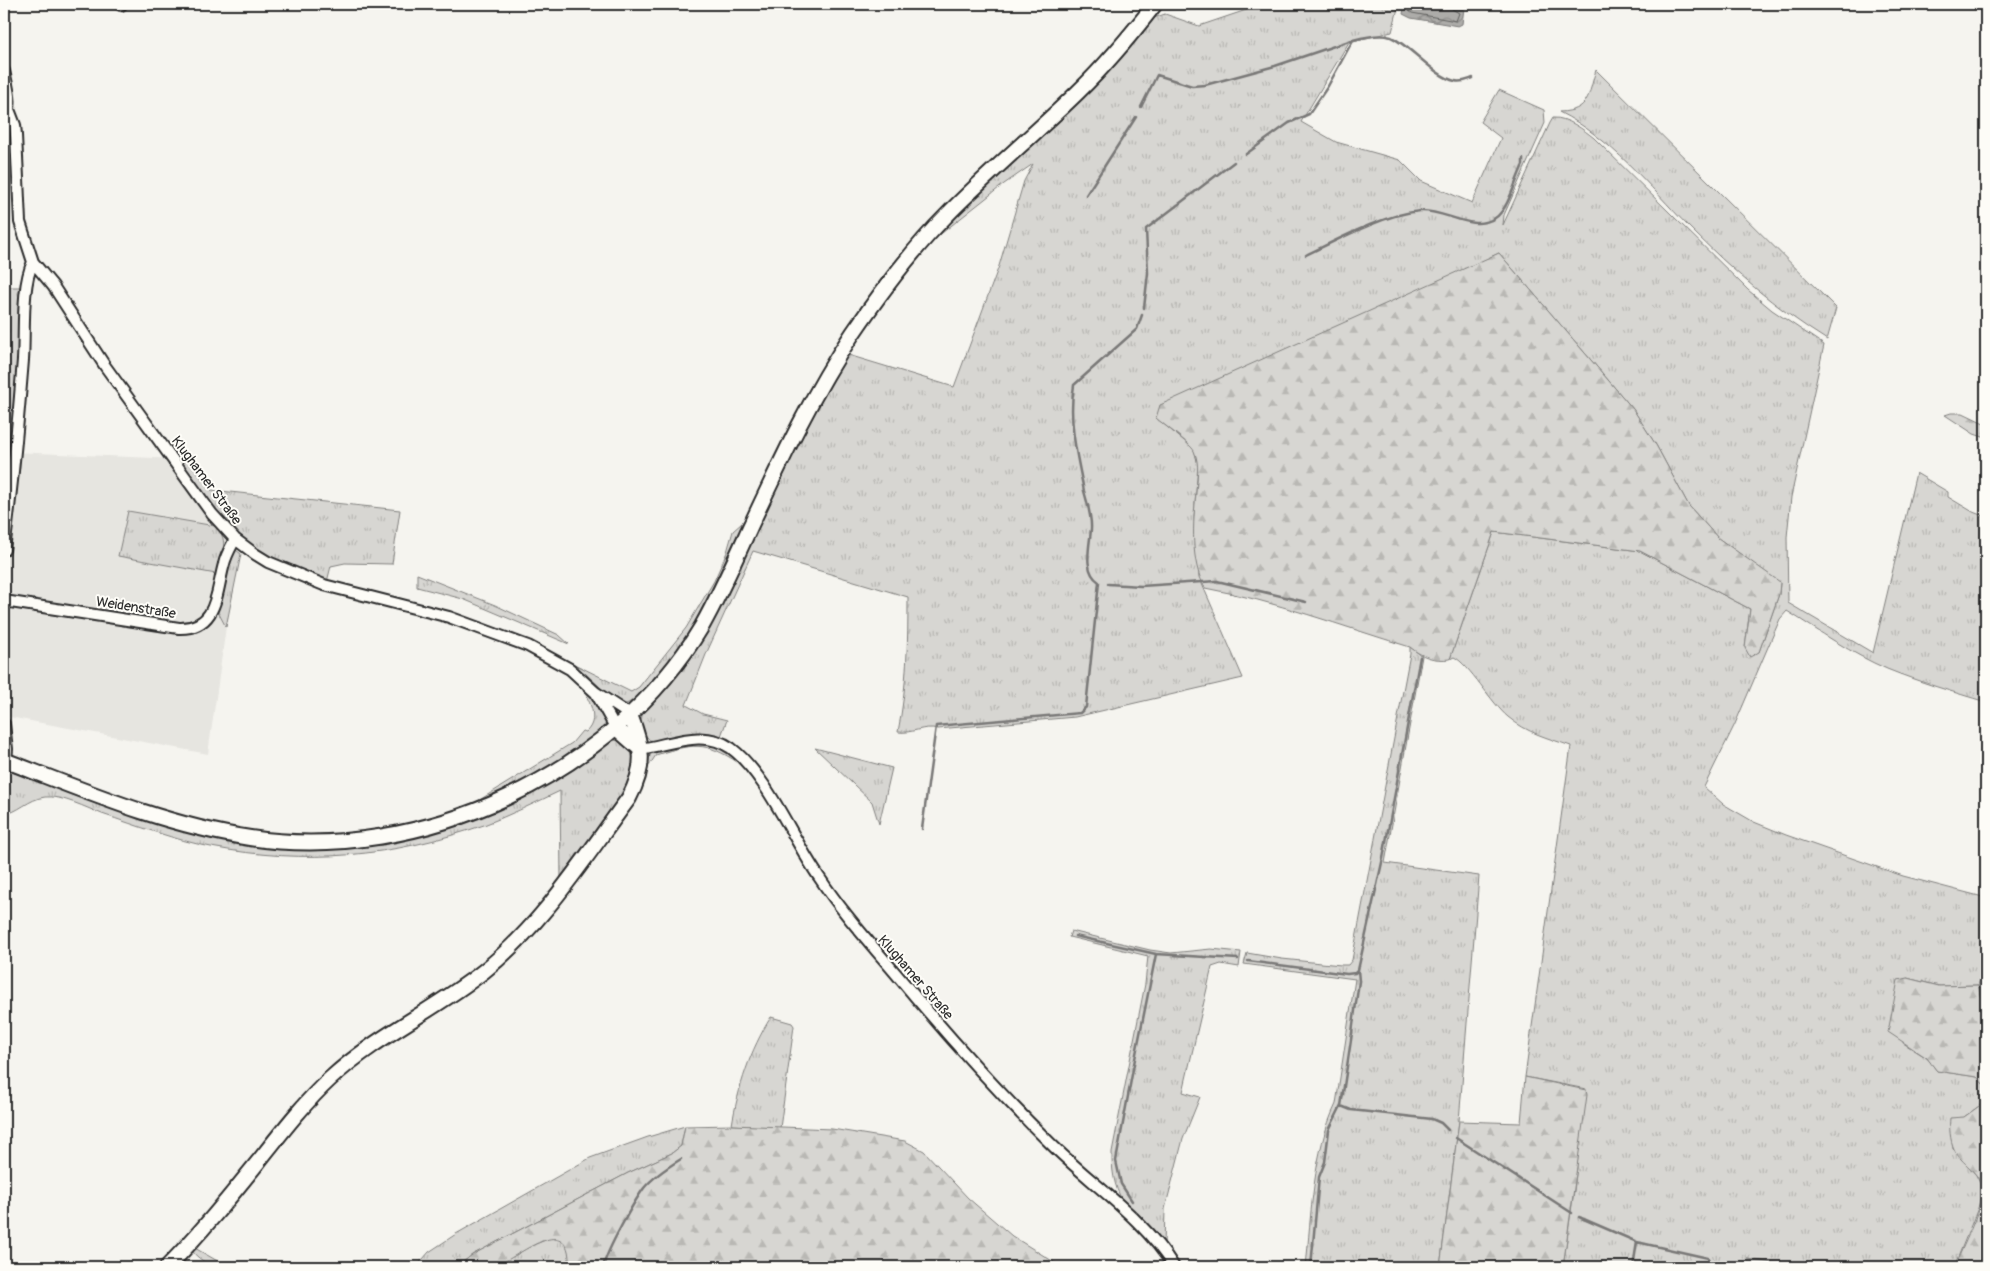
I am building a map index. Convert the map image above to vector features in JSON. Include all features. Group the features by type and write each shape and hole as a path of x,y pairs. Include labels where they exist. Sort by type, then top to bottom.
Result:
{"main road":[{"path":"5,760 126,807 189,825 279,841 342,840 397,833 481,809 508,798 553,774 630,715 661,682 702,625 812,400 841,351 872,305 915,250 942,219 978,184 1078,92 1114,54 1156,4"},
{"path":"167,1267 221,1208 296,1115 329,1080 373,1045 477,976 517,942 559,893 629,798 639,772 641,757 639,737 630,715"},
{"path":"615,727 640,749"}],"street":[{"path":"4,71 10,112 16,135 20,222 33,262 26,284 13,478 4,550"},
{"path":"4,124 10,112"},
{"name":"Klughamer Straße","path":"33,262 53,286 105,366 212,514 235,539 268,562 324,585 449,617 528,646 570,668 595,692 630,715"},
{"name":"Weidenstraße","path":"4,601 179,628 191,627 202,622 211,613 224,564 235,539"},
{"name":"Klughamer Straße","path":"595,692 615,727"},
{"path":"4,724 7,749 5,760"},
{"name":"Klughamer Straße","path":"640,749 699,738 720,742 736,752 759,780 818,876 868,942 982,1075 1060,1154 1131,1216 1150,1236 1174,1267"}],"shaded area":[{"path":"12,452 178,459 241,541 229,560 218,612 226,627 208,754 4,716 4,523"}],"green space":[{"path":"1264,4 1399,4 1392,32 1349,42 1301,122 1336,142 1400,160 1421,181 1472,203 1501,138 1480,122 1499,90 1544,110 1545,123 1504,215 1503,225 1550,123 1553,118 1564,120 1594,138 1748,290 1772,310 1824,345 1791,497 1787,537 1788,603 1873,653 1916,473 1948,492 1948,497 1973,512 1986,517 1986,702 1924,683 1887,669 1848,649 1787,611 1780,619 1735,724 1704,787 1723,804 1754,822 1786,835 1903,876 1983,897 1987,918 1987,941 1984,965 1978,985 1939,986 1907,978 1903,1043 1927,1058 1937,1071 1978,1077 1985,1085 1982,1104 1964,1117 1952,1138 1953,1148 1976,1175 1983,1189 1978,1208 1954,1267 1791,1267 1747,1259 1744,1267 1563,1267 1586,1089 1525,1077 1571,746 1515,723 1502,711 1460,661 1454,657 1450,659 1494,532 1640,551 1750,609 1745,648 1759,652 1779,594 1780,583 1718,538 1689,506 1656,445 1633,409 1499,253 1156,418 1194,449 1198,464 1194,518 1199,577 1243,678 1075,717 898,732 906,665 908,597 753,551 707,652 686,705 703,714 727,720 718,744 736,756 745,767 722,753 712,749 693,746 656,755 647,769 653,742 643,731 642,715 694,653 718,612 821,394 845,354 954,387 999,266 1024,181 1033,164 1004,184 928,244 1148,20 1165,14 1199,26"},
{"path":"1596,70 1836,308 1827,340 1789,315 1755,288 1705,243 1629,164 1596,135 1559,112 1577,109 1582,105 1589,94"},
{"path":"1499,253 1633,409 1656,445 1689,506 1718,538 1780,582 1779,594 1759,652 1750,657 1745,648 1750,609 1640,551 1494,532 1450,659 1428,658 1410,647 1308,614 1231,593 1205,588 1197,566 1194,542 1198,472 1196,456 1188,444 1156,418 1160,405"},
{"path":"4,287 23,287 12,452 4,523"},
{"path":"1963,413 1986,424 1986,438 1974,434 1945,415"},
{"path":"169,446 175,446 180,449 211,490 400,510 392,564 345,563 331,566 327,582 260,553 241,541 221,521"},
{"path":"754,506 712,593 688,634 643,692 634,700 623,705 614,700 586,674 560,657 631,692 639,687 686,628 714,581 727,552 733,531 742,523"},
{"path":"128,511 215,526 223,537 224,543 216,574 118,556"},
{"path":"236,550 241,554 226,627 218,612 229,560"},
{"path":"417,574 495,605 559,635 569,644 463,599 417,587"},
{"path":"1410,647 1422,656 1385,863 1479,876 1459,1121 1440,1267 1306,1267 1314,1184 1322,1142 1336,1104 1355,979 1244,964 1247,953 1282,959 1341,965 1348,965 1352,960"},
{"path":"577,681 596,701 604,714 605,725 601,731 578,749 531,778 506,792 468,807 572,743 582,731 586,732 591,726 593,713 588,699"},
{"path":"618,740 626,743 634,754 634,770 629,786 561,880 560,791 494,821 450,836 383,851 349,855 281,856 211,847 170,837 102,814 82,805 51,797 39,798 4,814 4,769 10,768 106,806 153,822 212,839 277,846 460,822 526,796 560,777 609,741"},
{"path":"815,748 892,768 879,824 872,802"},
{"path":"1071,931 1150,950 1171,953 1211,949 1241,952 1239,967 1221,964 1212,967 1183,1092 1200,1097 1183,1139 1165,1209 1164,1246 1133,1215 1120,1195 1115,1183 1112,1152 1145,984 1148,956 1069,937"},
{"path":"1986,947 1986,1006 1980,996 1979,988 1984,971"},
{"path":"1907,978 1939,986 1978,985 1986,1006 1986,1267 1954,1267 1979,1208 1982,1190 1975,1173 1954,1149 1950,1125 1950,1118 1964,1117 1982,1104 1984,1085 1977,1077 1937,1071 1927,1058 1888,1032 1898,980"},
{"path":"771,1017 792,1023 794,1026 780,1128 732,1125 738,1097 751,1056"},
{"path":"1525,1077 1586,1090 1587,1095 1563,1267 1440,1267 1459,1121 1521,1123"},
{"path":"732,1125 832,1129 905,1141 924,1151 968,1198 1012,1236 1062,1267 569,1267 568,1250 562,1241 554,1239 543,1241 530,1247 496,1266 482,1269 457,1267 472,1255 628,1173 672,1153 681,1146 685,1126"},
{"path":"685,1126 681,1146 672,1153 628,1173 472,1255 457,1267 416,1267 429,1252 456,1234 590,1158"},
{"path":"550,1238 561,1241 567,1247 569,1267 494,1267 531,1246"},
{"path":"193,1247 228,1267 212,1265 203,1261 191,1250"},
{"path":"1747,1259 1787,1265 1791,1267 1744,1267"}],"water":[{"path":"1405,4 1442,4 1464,8 1462,24 1458,26 1411,18 1403,14"}],"waterway":[{"path":"1246,154 1289,123 1309,114 1328,86 1353,40 1377,35 1391,37 1407,47 1439,74 1460,82 1473,78"},
{"path":"1141,107 1157,75 1192,86 1205,85 1275,66 1352,40"},
{"path":"1086,195 1136,117"},
{"path":"1306,255 1362,228 1406,213 1429,211 1468,222 1486,222 1495,218 1504,208 1523,165 1523,159"},
{"path":"1144,308 1148,273 1146,229 1234,162"},
{"path":"4,166 6,174 7,224 4,251"},
{"path":"922,829 936,726 1080,713 1086,707 1099,582 1090,571 1089,565 1091,520 1074,438 1072,398 1074,385 1137,329 1142,315"},
{"path":"1108,584 1141,586 1217,581 1306,602"},
{"path":"1248,961 1347,974 1355,973 1358,970 1383,858 1420,657"},
{"path":"1075,936 1156,954 1238,959"},
{"path":"1132,1201 1121,1184 1116,1161 1156,954"},
{"path":"1311,1267 1319,1177 1325,1162 1329,1130 1341,1106 1359,981 1358,970"},
{"path":"1341,1106 1351,1110 1432,1119 1441,1123 1448,1130"},
{"path":"1456,1138 1572,1213"},
{"path":"603,1267 621,1227 644,1188 681,1159"},
{"path":"1579,1217 1637,1242 1633,1267"},
{"path":"1637,1242 1708,1258 1710,1267"}]}
